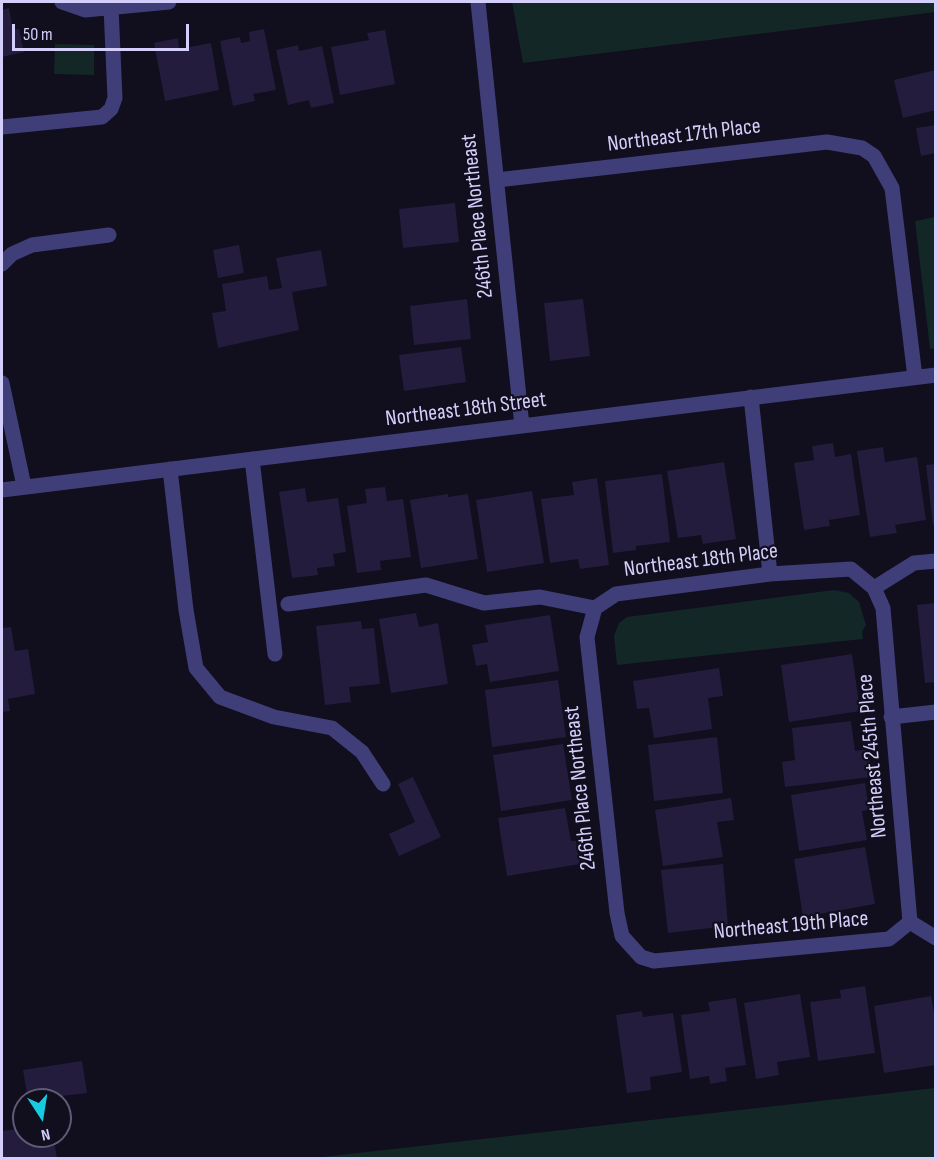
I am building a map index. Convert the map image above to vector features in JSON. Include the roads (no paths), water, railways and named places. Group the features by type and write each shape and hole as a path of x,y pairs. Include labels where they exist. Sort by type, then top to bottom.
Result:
{"street":[{"path":"62,2 85,10 169,2"},
{"name":"246th Place Northeast","path":"478,2 522,426"},
{"path":"2,127 102,117 111,109 115,98 111,7"},
{"name":"Northeast 17th Place","path":"497,180 827,142 862,148 874,156 892,188 915,377"},
{"path":"2,264 12,254 33,245 109,235"},
{"name":"Northeast 18th Street","path":"2,490 936,375"},
{"path":"2,383 24,486"},
{"path":"751,398 770,574"},
{"path":"252,459 275,654"},
{"path":"170,469 186,610 196,668 220,697 274,717 332,729 362,752 383,784"},
{"path":"874,588 914,563 936,561"},
{"name":"Northeast 18th Place","path":"595,608 616,594 770,574 851,569 874,588"},
{"path":"288,604 426,585 484,603 540,597 595,608"},
{"name":"Northeast 245th Place","path":"874,588 883,608 910,922"},
{"name":"246th Place Northeast","path":"595,608 587,637 616,913 622,936 640,957"},
{"path":"891,717 936,712"},
{"path":"910,922 936,938"},
{"name":"Northeast 19th Place","path":"640,957 654,961 889,939 910,922"}]}
